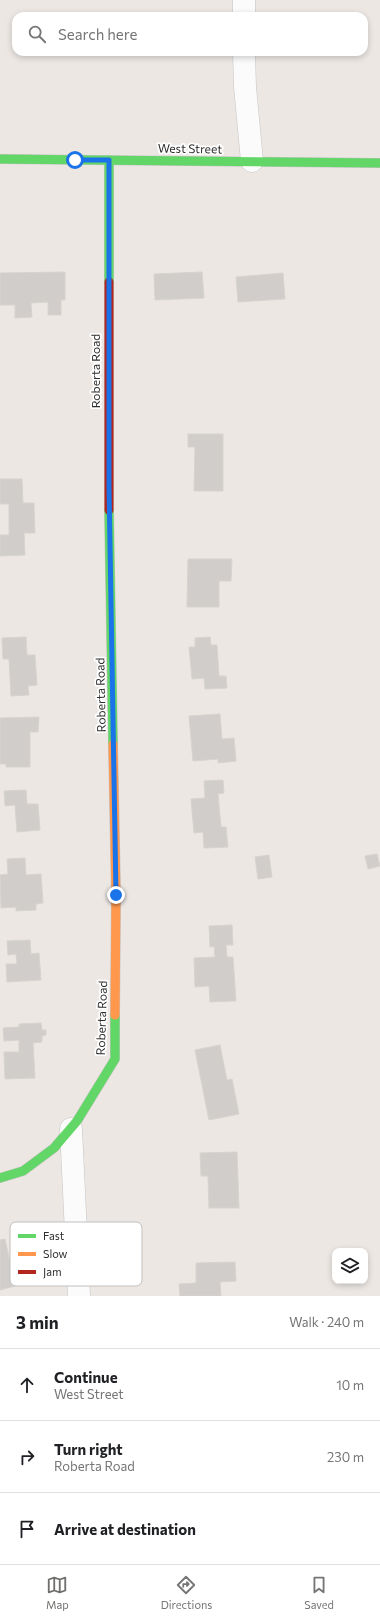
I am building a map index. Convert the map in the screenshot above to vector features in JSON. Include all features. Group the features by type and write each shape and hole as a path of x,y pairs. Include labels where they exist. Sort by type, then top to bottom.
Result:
{"street":[{"path":"244,0 244,12"},
{"path":"244,56 245,87 252,161"},
{"name":"West Street","path":"0,160 380,162"},
{"name":"Roberta Road","path":"0,1178 23,1171 54,1148 70,1129 115,1059 116,895 109,479 109,160"},
{"path":"70,1129 75,1222"},
{"path":"78,1286 79,1296"}],"building":[{"path":"65,272 65,300 61,300 61,315 48,315 48,302 31,303 32,317 15,318 15,305 0,305 0,273"},
{"path":"202,272 204,298 155,300 154,274"},
{"path":"283,273 285,299 238,302 236,277"},
{"path":"188,434 223,434 223,491 194,491 195,447 188,447"},
{"path":"0,479 22,479 23,503 34,503 35,533 24,533 25,555 0,556 0,535 9,535 9,504 0,504"},
{"path":"188,559 232,559 231,581 219,581 219,607 187,607"},
{"path":"26,637 27,655 35,655 37,685 28,686 29,695 11,696 9,659 3,659 2,638"},
{"path":"210,637 211,645 217,645 219,676 226,676 227,688 205,689 204,678 192,679 189,647 195,647 195,638"},
{"path":"220,714 222,739 234,738 236,761 218,763 218,759 193,761 189,716"},
{"path":"39,717 38,732 30,732 30,767 6,767 6,764 0,764 0,718"},
{"path":"223,780 224,793 218,794 221,827 226,827 228,847 204,848 203,832 194,833 191,799 205,798 204,781"},
{"path":"26,790 27,804 38,804 40,830 17,832 15,805 5,806 4,791"},
{"path":"377,854 380,866 368,869 365,856"},
{"path":"269,855 272,877 258,879 255,857"},
{"path":"25,858 26,875 41,874 43,903 36,904 36,910 16,911 16,907 1,908 0,875 8,874 7,859"},
{"path":"232,925 233,945 226,945 227,957 233,957 236,1001 210,1002 209,986 195,987 194,958 215,957 214,946 210,947 209,926"},
{"path":"30,940 31,954 39,953 41,980 7,982 6,964 17,964 16,954 8,955 7,941"},
{"path":"41,1023 42,1030 46,1030 46,1035 42,1036 42,1042 33,1043 35,1078 5,1079 4,1052 19,1052 19,1040 4,1041 3,1028 19,1027 19,1024"},
{"path":"220,1045 227,1080 232,1079 239,1114 209,1120 195,1050"},
{"path":"237,1152 239,1208 209,1208 208,1176 201,1176 200,1153"},
{"path":"5,1239 10,1262 10,1286 15,1286 0,1290 0,1240"},
{"path":"235,1262 236,1281 220,1282 221,1296 180,1296 179,1284 196,1283 196,1263"}],"traffic: fast":[{"path":"0,159 380,163"},
{"path":"109,160 109,282"},
{"path":"109,510 113,744"},
{"path":"0,1178 23,1171 54,1148 77,1121 115,1059 115,1015"}],"traffic: slow":[{"path":"113,744 116,895 115,1015"}],"traffic: jam":[{"path":"109,282 109,510"}],"route":[{"path":"75,160 109,160 109,487 116,895"}]}
